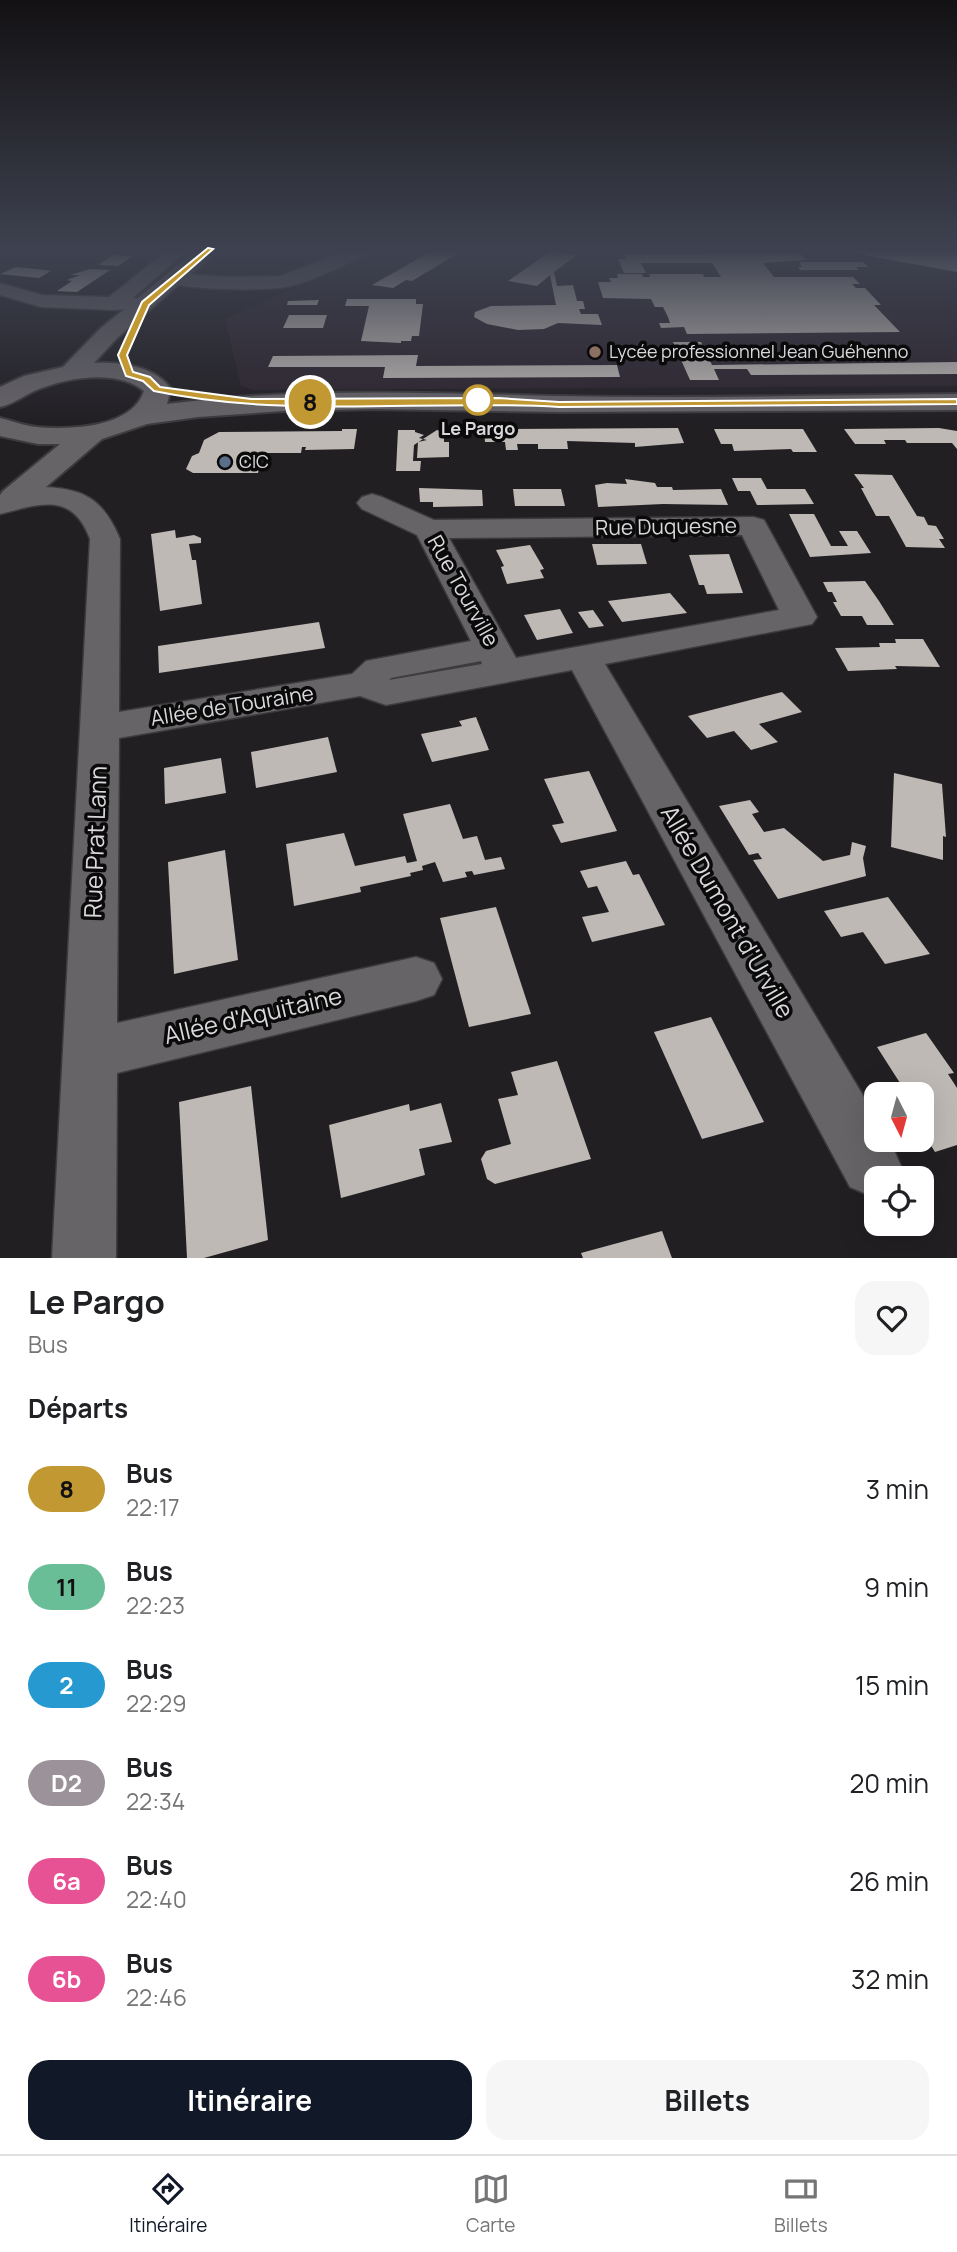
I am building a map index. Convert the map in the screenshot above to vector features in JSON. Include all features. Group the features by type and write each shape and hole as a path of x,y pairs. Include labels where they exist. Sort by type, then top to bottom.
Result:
{"main road":[{"path":"71,373 109,333 140,308"},
{"path":"129,374 122,355 143,308"},
{"path":"0,399 24,385 71,373 129,374 147,379 158,389 251,402"},
{"path":"139,417 152,408 158,398 158,389"},
{"path":"5,510 12,430 68,436 92,433 139,417 196,407 251,402 498,400 557,396 957,395"},
{"path":"498,400 559,404 957,401"},
{"path":"5,510 92,433"}],"street":[{"name":"Rue Prat Lann","path":"5,510 42,494 71,500 96,516 105,539 84,1258"},
{"name":"Rue Tourville","path":"372,503 429,529 500,660"},
{"name":"Rue Duquesne","path":"429,529 753,526 800,617 583,657 500,660"},
{"name":"Allée Dumont d'Urville","path":"583,657 871,1166"},
{"name":"Allée de Touraine","path":"99,728 364,684 386,693 500,660"},
{"name":"Allée d'Aquitaine","path":"90,1054 416,979"}],"shaded area":[{"name":"Lycée professionnel Jean Guéhenno","path":"250,308 957,308 957,386 253,390 241,386 225,319"}],"building":[{"path":"369,308 423,308 419,336 412,336 411,341 361,341"},
{"path":"486,308 585,308 579,309 581,314 598,314 602,325 558,323 544,329 518,330 487,324 474,317 475,312"},
{"path":"663,308 877,308 900,332 687,334 684,327 661,328 659,323 670,323"},
{"path":"289,315 327,315 323,328 283,328"},
{"path":"673,342 701,342 712,365 957,362 957,374 751,375 747,369 714,369 719,380 690,380"},
{"path":"418,355 416,366 617,365 620,377 383,378 385,367 268,367 273,356"},
{"path":"678,428 684,443 635,447 635,443 567,441 568,449 538,449 538,444 517,444 518,450 506,450 505,442 485,442 484,429"},
{"path":"939,428 957,431 957,449 952,443 907,443 905,440 884,440 886,444 855,444 844,429"},
{"path":"357,429 354,449 305,450 306,447 302,447 301,453 263,453 258,473 193,473 186,469 192,456 199,453 204,440 219,432"},
{"path":"714,429 803,429 817,452 793,452 791,449 734,451 732,444 721,444"},
{"path":"398,430 415,430 424,435 419,438 423,439 414,445 413,461 421,461 420,471 396,471"},
{"path":"437,430 448,433 444,436 444,442 449,442 449,457 417,458 418,442 427,440 423,439"},
{"path":"854,474 892,475 917,516 924,517 928,525 936,526 944,539 939,539 945,548 906,547 889,516 876,516 861,488 864,488"},
{"path":"732,478 761,478 767,489 805,489 814,504 757,505 750,491 738,491"},
{"path":"625,479 655,483 657,487 672,487 673,490 721,489 728,505 598,507 595,485 627,484"},
{"path":"419,488 482,490 483,506 433,507 433,502 420,502"},
{"path":"513,489 561,489 565,506 515,506"},
{"path":"789,514 814,514 831,546 848,546 839,531 857,531 871,553 810,557"},
{"path":"175,530 176,538 194,535 201,538 201,543 189,544 192,560 196,560 202,604 160,611 151,534"},
{"path":"592,544 641,544 647,564 597,565"},
{"path":"530,545 544,569 540,570 544,578 507,584 501,567 504,566 496,550"},
{"path":"729,554 743,593 707,594 704,585 699,585 689,555"},
{"path":"865,581 894,625 867,625 862,616 841,616 833,602 837,602 832,592 828,592 823,582"},
{"path":"670,593 687,613 622,622 608,601"},
{"path":"560,609 573,633 537,640 524,615"},
{"path":"593,610 604,626 589,628 578,612"},
{"path":"319,622 325,648 159,673 158,646"},
{"path":"895,639 923,639 940,667 895,666 897,669 848,671 835,648 880,647 879,643 896,643"},
{"path":"782,692 802,712 759,724 778,742 751,750 734,731 707,738 688,716"},
{"path":"476,717 489,750 432,762 421,734 462,726 459,721"},
{"path":"328,737 337,772 256,788 251,752"},
{"path":"221,758 226,793 165,804 164,768"},
{"path":"589,771 617,831 561,843 552,825 564,823 544,779"},
{"path":"894,773 942,784 946,837 943,836 943,860 891,847"},
{"path":"750,800 759,812 752,814 764,832 784,828 823,861 850,855 852,842 866,846 863,858 866,876 778,899 753,860 762,859 758,853 749,855 719,806"},
{"path":"450,804 463,839 477,836 485,860 501,857 505,869 474,875 472,871 465,872 467,877 443,882 435,862 422,866 423,870 410,873 411,876 360,887 361,892 294,906 286,844 344,833 355,866 405,856 407,863 417,861 403,814"},
{"path":"225,850 238,960 174,974 168,862"},
{"path":"626,861 633,875 639,874 665,925 592,942 582,917 609,912 597,886 588,888 580,871"},
{"path":"888,897 930,954 885,964 863,932 841,937 824,911"},
{"path":"496,907 531,1014 469,1027 440,918"},
{"path":"711,1017 764,1122 702,1139 654,1032"},
{"path":"926,1033 954,1073 948,1074 957,1088 957,1145 934,1150 934,1082 899,1082 877,1047"},
{"path":"557,1061 591,1159 495,1184 487,1179 481,1159 486,1151 511,1144 498,1099 518,1095 511,1072"},
{"path":"251,1086 268,1240 204,1258 187,1258 179,1102"},
{"path":"441,1103 452,1142 419,1149 425,1175 341,1198 329,1125 409,1104 410,1111"},
{"path":"662,1231 672,1258 583,1258 581,1253"}],"bus line":[{"name":"8","path":"143,308 122,355 129,374 147,379 158,389 227,400 498,400 559,404 957,402"}],"place":[{"name":"Lycée professionnel Jean Guéhenno","path":"595,352"},
{"name":"Le Pargo","path":"478,400"},
{"name":"CIC","path":"225,462"}]}
